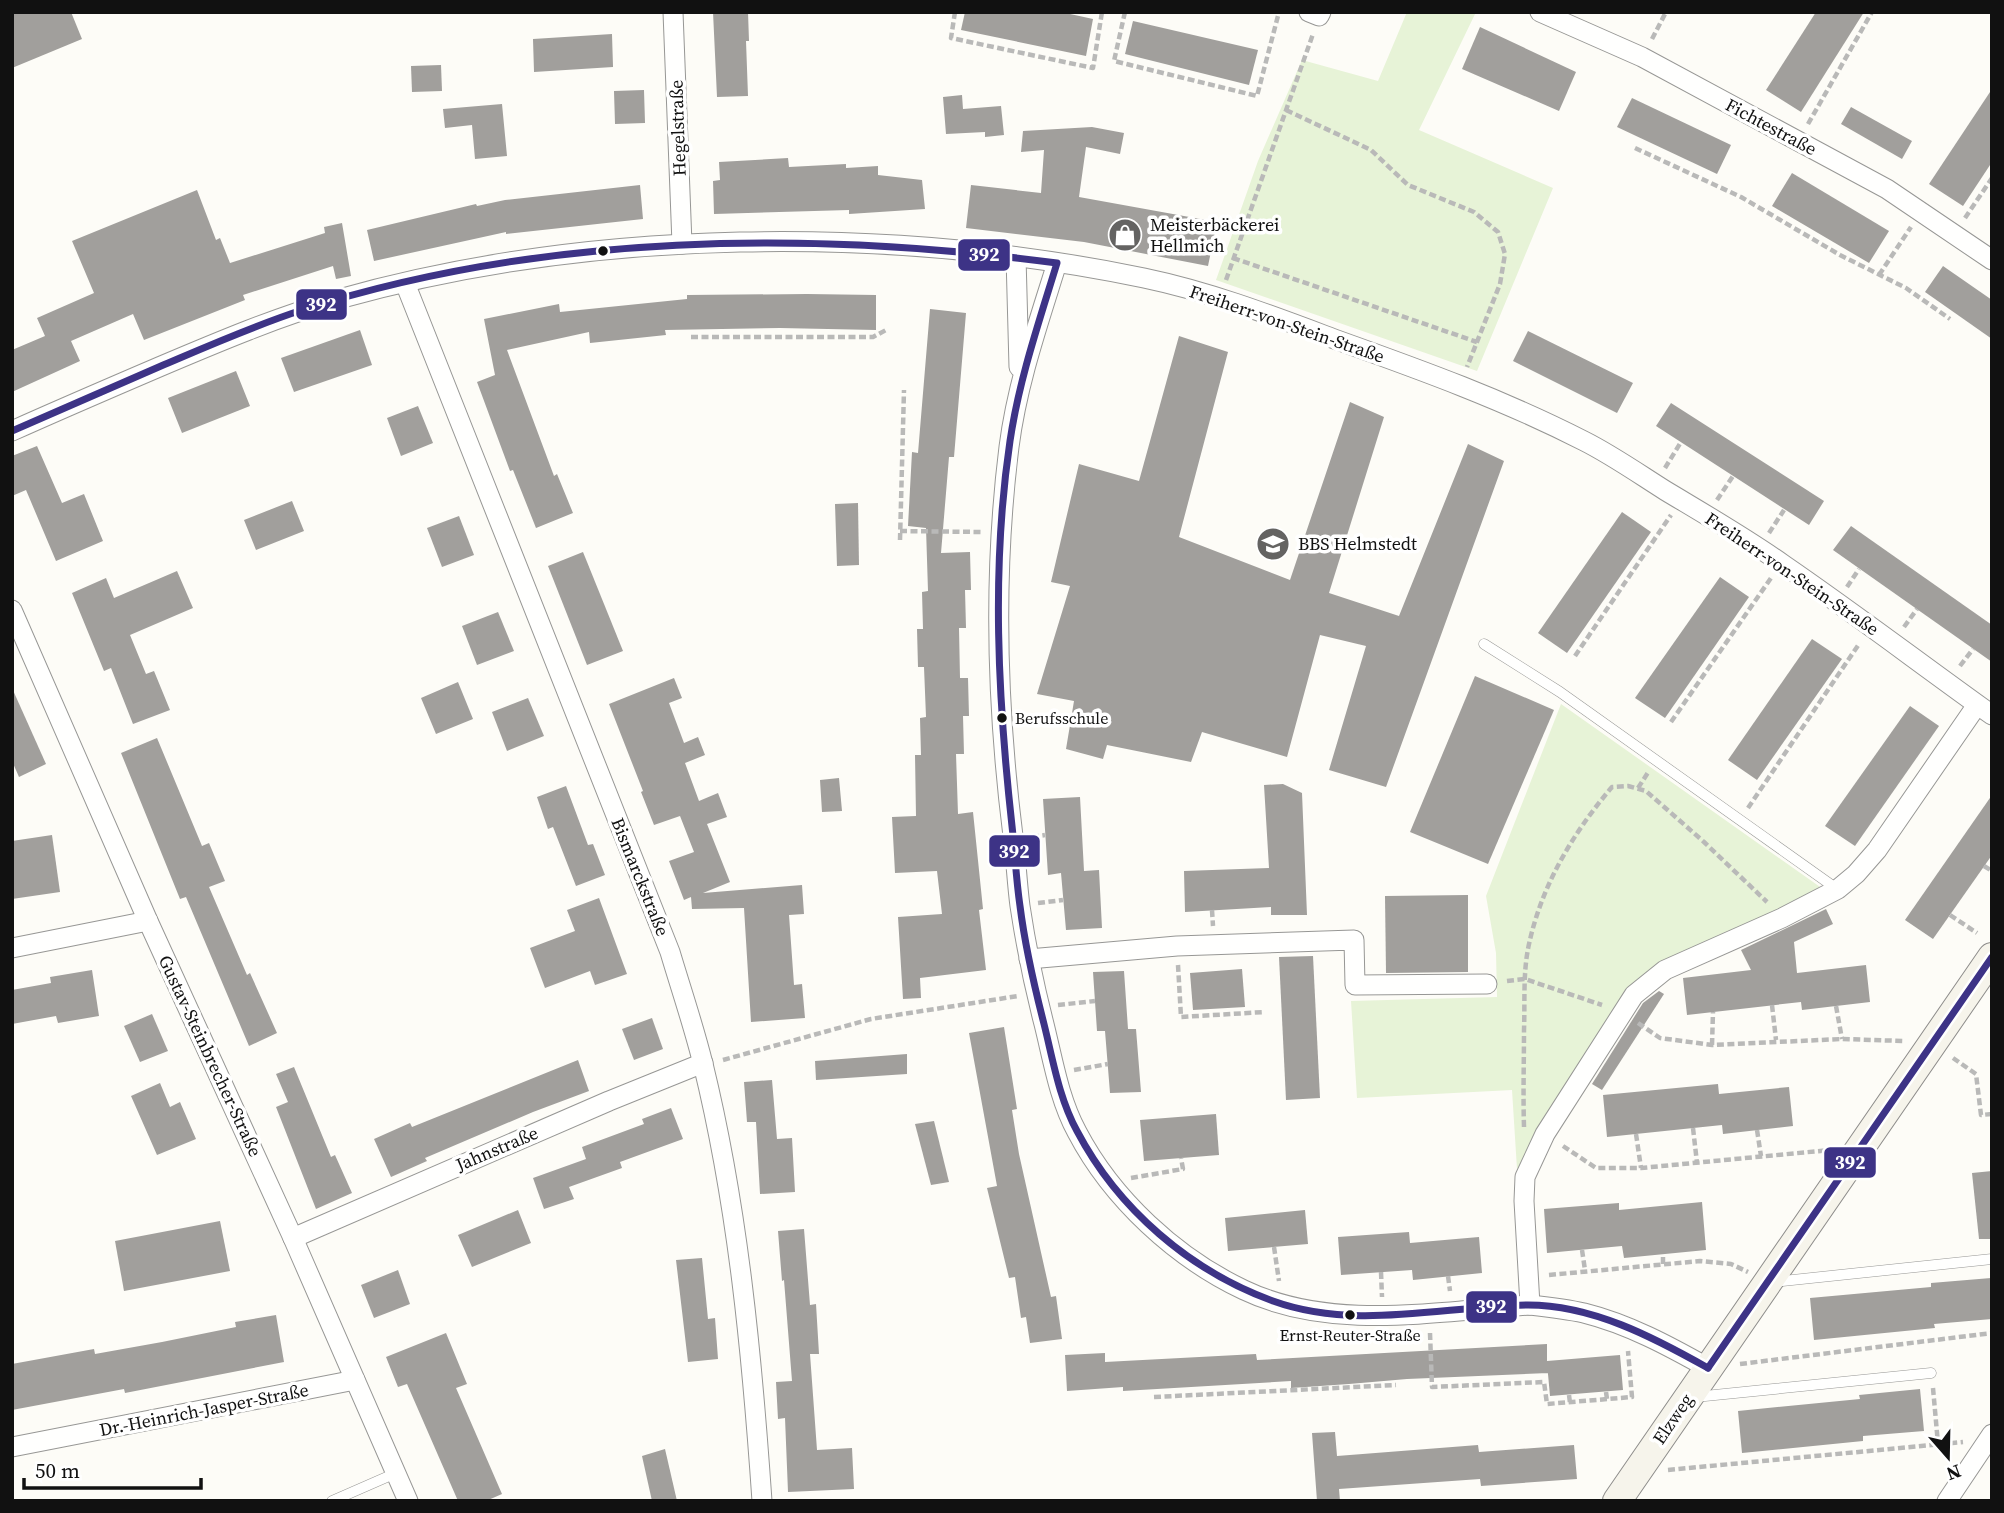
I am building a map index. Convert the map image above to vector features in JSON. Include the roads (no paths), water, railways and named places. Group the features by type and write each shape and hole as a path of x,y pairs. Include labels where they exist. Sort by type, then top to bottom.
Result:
{"street":[{"name":"Hegelstraße","path":"673,12 682,244"},
{"name":"Fichtestraße","path":"1541,12 1642,57 1887,189 1992,260"},
{"name":"Freiherr-von-Stein-Straße","path":"12,431 256,326 338,299 506,264 603,250 682,244 780,242 891,246 1016,257 1146,278 1221,297 1461,385 1590,443 1782,563 1984,710"},
{"path":"1016,257 1019,382"},
{"path":"1057,263 1019,382 1009,449 1000,606 1003,726 1020,906 1029,959 1056,1074 1076,1130 1109,1181 1172,1247 1214,1275 1243,1290 1282,1303 1349,1316 1530,1305 1584,1313 1626,1326 1708,1368"},
{"name":"Bismarckstraße","path":"405,283 670,952 703,1063 734,1228 756,1418 762,1501"},
{"name":"Gustav-Steinbrecher-Straße","path":"12,610 408,1501"},
{"path":"1530,1305 1525,1177 1545,1134 1634,995 1665,970 1838,890 1877,850 1984,710"},
{"path":"12,948 148,921"},
{"path":"1029,959 1177,946 1354,940 1355,985 1487,984"},
{"name":"Elzweg","path":"1617,1501 1992,957"},
{"name":"Jahnstraße","path":"293,1238 703,1063"},
{"name":"Dr.-Heinrich-Jasper-Straße","path":"12,1447 355,1380"},
{"path":"1947,1501 1990,1437"}],"lane":[{"path":"1483,644 1560,692 1838,890"},
{"path":"1767,1282 1992,1259"},
{"path":"1687,1398 1931,1373"},
{"path":"332,1501 396,1473"}],"place":[{"name":"Meisterbäckerei Hellmich","path":"1125,235"},
{"name":"BBS Helmstedt","path":"1273,544"},
{"name":"Berufsschule","path":"1002,718"},
{"name":"Ernst-Reuter-Straße","path":"1350,1315"}]}
